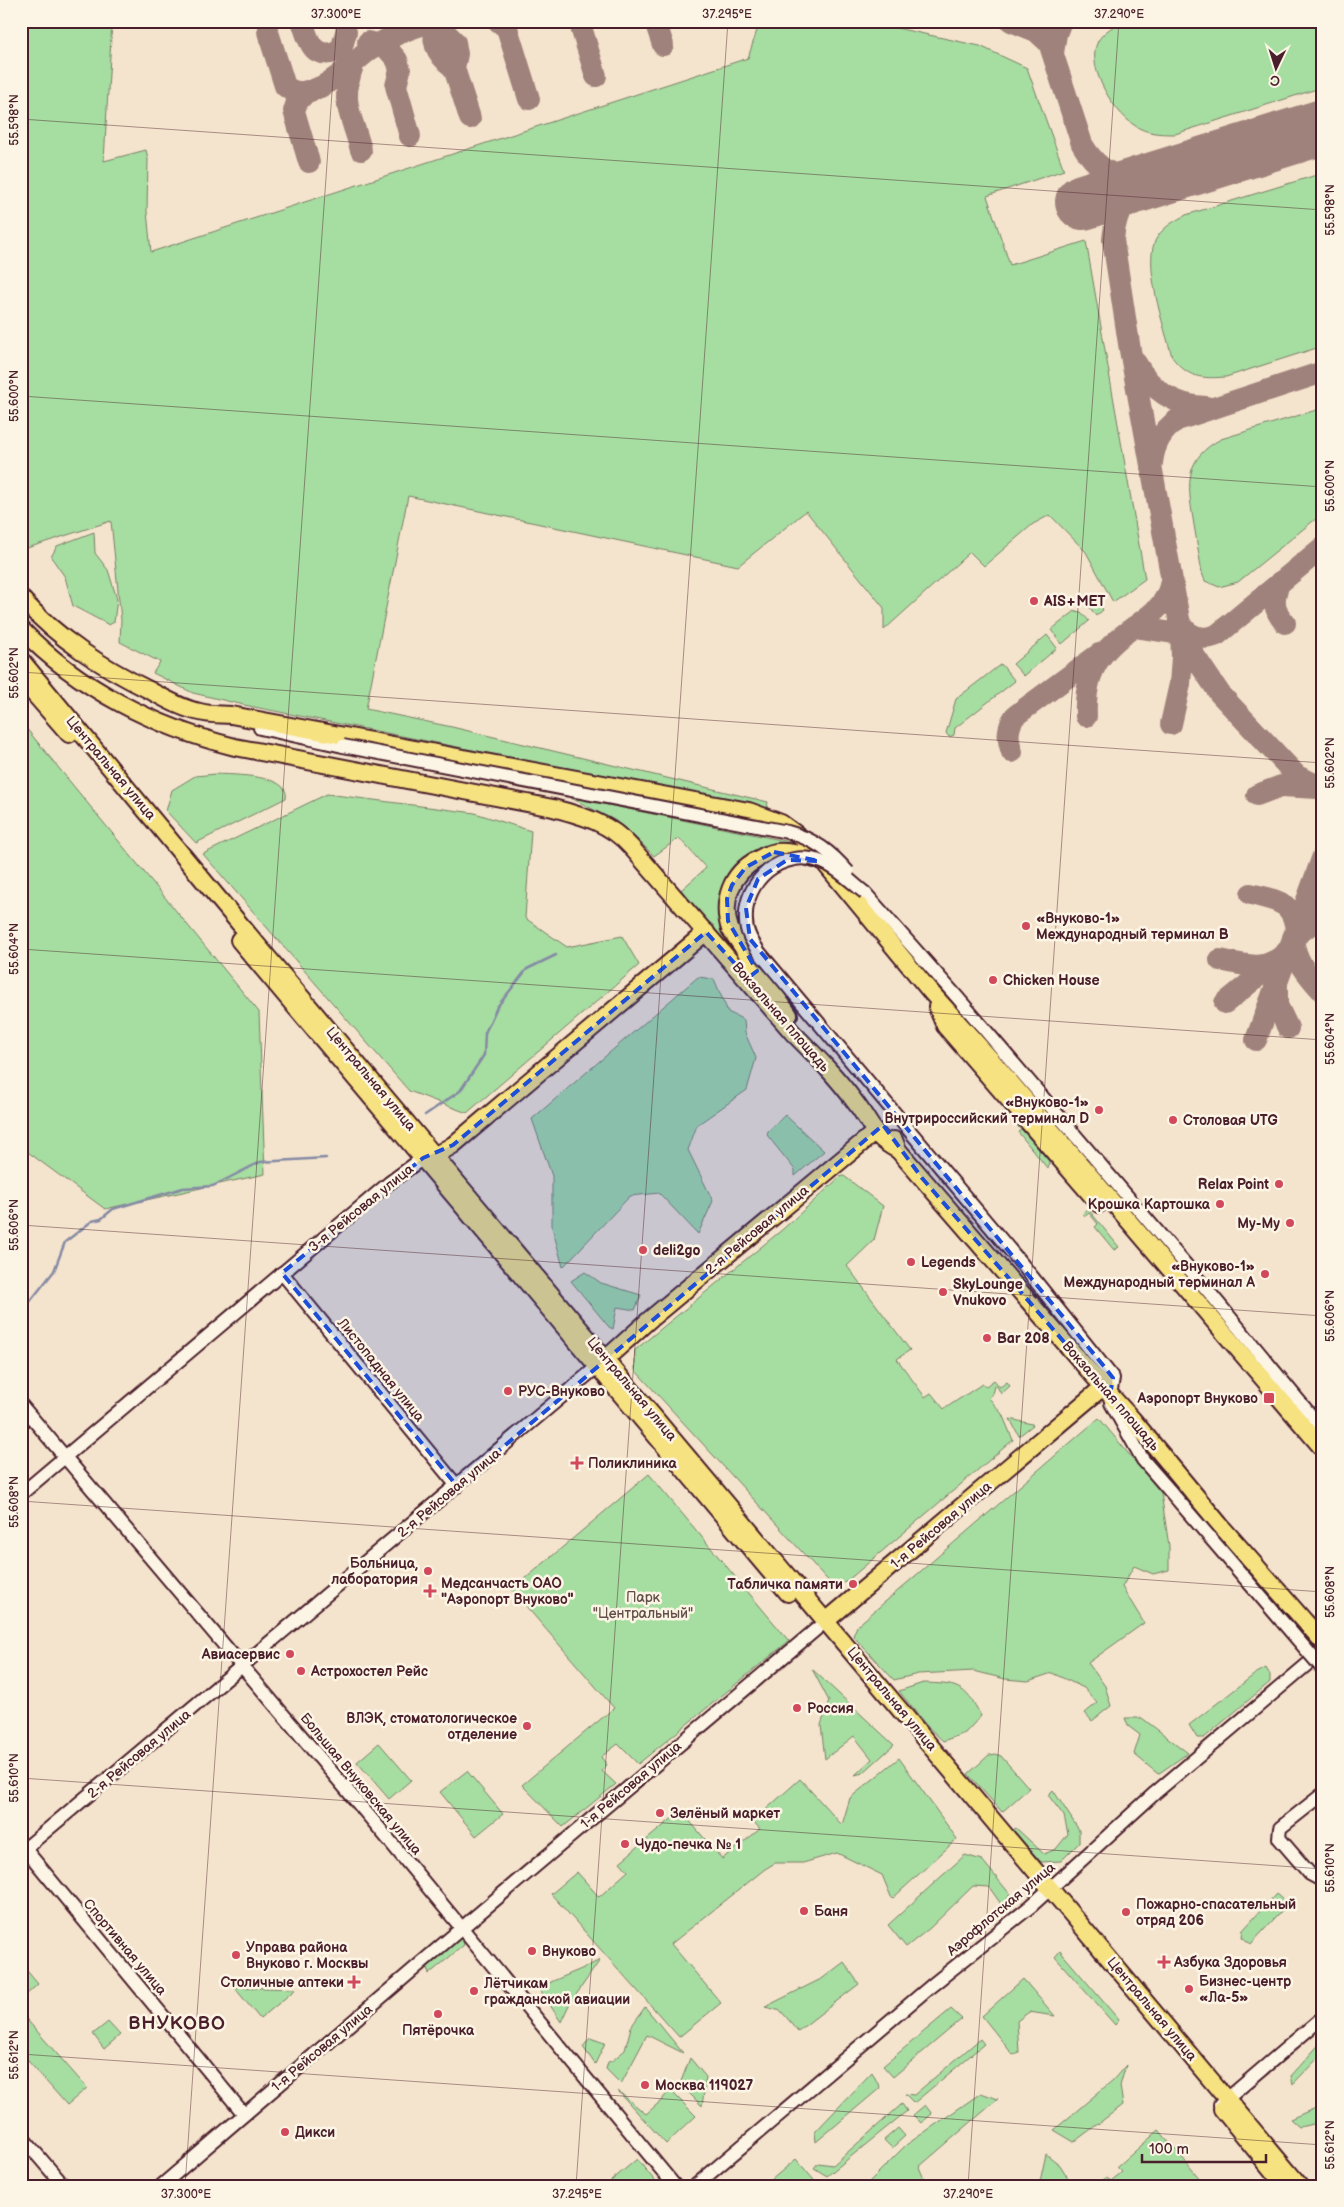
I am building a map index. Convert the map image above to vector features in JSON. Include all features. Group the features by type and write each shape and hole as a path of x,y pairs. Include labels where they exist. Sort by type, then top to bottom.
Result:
{"main road":[{"path":"21,598 48,625 78,650 102,666 170,701 200,712 231,715 749,810 787,827 807,842 826,864 930,991 1066,1147 1323,1449"},
{"name":"Вокзальная площадь","path":"21,629 89,685 136,712 184,733 235,747 553,808 595,820 625,840 793,1033 818,1057 856,1102 891,1135 898,1150 1323,1642"},
{"name":"Центральная улица","path":"21,660 429,1157 1223,2102 1300,2186"},
{"name":"Центральная улица","path":"21,679 102,771 270,978 429,1157"},
{"path":"818,1057 730,928 726,906 729,892 736,878 746,867 766,855 774,852 791,853 826,864"},
{"name":"3-я Рейсовая улица","path":"429,1157 453,1145 706,932"},
{"path":"930,991 945,1026 1323,1463"},
{"name":"Вокзальная площадь","path":"856,1102 875,1132 886,1144 898,1150"},
{"name":"2-я Рейсовая улица","path":"602,1362 875,1132"},
{"path":"1048,1144 1066,1147"},
{"path":"1178,1295 1196,1300"},
{"name":"1-я Рейсовая улица","path":"822,1625 1106,1391"},
{"name":"Центральная улица","path":"1223,2102 1285,2186"}],"street":[{"path":"200,712 217,718 343,746 800,835 811,840 833,856 957,997 1202,1284 1323,1430"},
{"path":"865,894 822,862 796,858 781,862 762,874 748,897 746,921 750,939 1021,1262 1113,1378 1106,1391 1143,1460 1323,1669"},
{"name":"3-я Рейсовая улица","path":"21,1494 389,1183 429,1157"},
{"name":"Листопадная улица","path":"282,1273 457,1486"},
{"name":"2-я Рейсовая улица","path":"22,1848 457,1486 602,1362"},
{"name":"Большая Внуковская улица","path":"21,1405 242,1666 675,2186"},
{"name":"1-я Рейсовая улица","path":"161,2186 461,1928 822,1625"},
{"name":"Аэрофлотская улица","path":"695,2186 911,2003 1047,1892 1155,1793 1323,1651"},
{"path":"1323,1794 1280,1828 1278,1833 1279,1838 1310,1874 1323,1881"},
{"name":"Спортивная улица","path":"22,1848 244,2114"},
{"path":"1223,2102 1323,2017"},
{"path":"21,2136 64,2186"}],"highlighted area":[{"path":"774,852 819,861 787,860 758,879 746,908 750,939 1103,1365 1113,1378 1110,1395 922,1178 883,1125 457,1486 282,1273 423,1158 453,1145 706,932 748,978 757,971 728,921 727,899 732,885 746,867"}],"green space":[{"path":"21,21 112,21 104,161 146,150 148,159 147,211 151,252 748,58 760,21 864,21 980,46 1027,68 1064,170 987,196 1010,265 1086,241 1145,579 1113,602 1086,552 1050,515 1033,524 984,566 970,552 884,630 884,608 806,511 738,566 408,496 366,709 452,727 768,802 767,808 244,705 193,693 153,673 160,662 120,642 121,620 111,521 21,550"},
{"path":"1122,21 1323,21 1323,87 1175,134 1145,131 1131,123 1113,103 1105,91 1095,64 1095,52 1098,41 1106,32"},
{"path":"1323,173 1323,346 1226,377 1209,378 1196,376 1184,369 1172,357 1156,295 1152,261 1153,247 1158,236 1167,226 1186,215"},
{"path":"1323,408 1323,513 1238,582 1219,587 1205,581 1202,573 1190,494 1191,472 1201,454 1209,446 1221,439"},
{"path":"94,532 95,553 108,570 117,599 114,622 109,625 73,606 65,577 51,557 57,546"},
{"path":"1095,594 1103,610 1096,616 1087,601"},
{"path":"1075,611 1081,612 1089,621 1062,644 1051,630"},
{"path":"1047,635 1057,648 1024,676 1013,664"},
{"path":"1001,664 1015,681 955,728 954,735 949,737 946,733 956,699"},
{"path":"21,722 259,1012 265,1174 105,1209 21,1147"},
{"path":"216,774 258,777 270,780 279,784 285,790 286,798 196,843 166,811 172,790 195,776"},
{"path":"327,794 475,813 531,831 525,918 567,947 622,936 639,965 467,1113 409,1091 203,854"},
{"path":"569,797 791,842 792,848 746,857 732,870 726,879 721,897 747,965 745,969 681,890 706,868 679,838 654,856 616,821"},
{"path":"698,977 714,979 728,1012 744,1020 745,1033 756,1058 747,1090 697,1125 688,1150 713,1201 698,1234 659,1193 630,1196 563,1267 552,1227 552,1176 532,1119"},
{"path":"785,1115 824,1151 795,1176 795,1170 767,1135 768,1131"},
{"path":"1017,1123 1049,1161 1048,1169 1018,1132 1021,1130"},
{"path":"844,1176 883,1206 874,1240 847,1266 910,1350 897,1359 925,1397 931,1393 944,1409 982,1384 986,1386 994,1380 1000,1387 1007,1382 1010,1386 1001,1394 997,1386 994,1386 989,1398 1002,1414 1013,1440 847,1581 835,1588 635,1370 635,1350 783,1229 840,1177"},
{"path":"1088,1209 1119,1247 1114,1250 1095,1227 1098,1224 1089,1213 1085,1216 1083,1213"},
{"path":"585,1272 601,1283 641,1295 635,1310 617,1307 613,1329 609,1327 571,1281"},
{"path":"1099,1418 1161,1493 1169,1546 1169,1570 1153,1574 1134,1566 1122,1587 1144,1623 1088,1663 1105,1686 1111,1706 1092,1721 1085,1713 1097,1703 1084,1688 1052,1673 1028,1681 1005,1679 974,1671 918,1674 894,1680 853,1636 857,1626"},
{"path":"1010,1419 1032,1424 1033,1425 1019,1436"},
{"name":"Парк \"Центральный\"","path":"649,1474 789,1641 638,1764 618,1744 601,1757 607,1765 602,1771 616,1784 563,1827 522,1785 614,1708 512,1590"},
{"path":"1266,1668 1270,1675 1270,1682 1204,1738 1197,1738 1189,1725 1255,1674"},
{"path":"812,1669 894,1745 863,1773 855,1775 872,1759 854,1736 825,1759 821,1725 829,1701"},
{"path":"923,1683 952,1685 958,1688 970,1697 981,1716 965,1733 943,1741 926,1725 899,1691"},
{"path":"1125,1718 1142,1718 1188,1753 1158,1774 1134,1754 1140,1735 1128,1726"},
{"path":"379,1743 411,1780 389,1799 357,1762"},
{"path":"996,1754 1001,1756 1029,1788 1002,1812 968,1774 989,1755"},
{"path":"899,1758 957,1839 892,1899 882,1875 837,1853 803,1863 775,1863 765,1869 671,1944 721,2003 679,2037 551,1894 577,1872 599,1897 628,1871 620,1862 681,1811 722,1859 760,1829 753,1821 800,1779 842,1825 850,1798"},
{"path":"467,1771 503,1814 476,1836 440,1792"},
{"path":"1053,1790 1079,1830 1079,1843 1061,1861 1041,1862 1013,1830 1016,1828 1044,1854 1056,1849 1068,1834 1064,1816 1048,1795"},
{"path":"965,1855 982,1860 1010,1894 1003,1907 989,1887 973,1886 930,1928 906,1947 888,1925"},
{"path":"1276,1894 1283,1900 1286,1906 1251,1944 1242,1937 1243,1930"},
{"path":"456,1939 462,1939 464,1945 429,1974 426,1965"},
{"path":"1060,1951 1119,2020 1115,2025 1055,1957"},
{"path":"600,1960 569,2005 561,2022 539,1988"},
{"path":"844,1962 859,1984 798,2031 781,2011 765,2007 823,1978"},
{"path":"23,1966 38,1984 25,1996 21,1992 21,1968"},
{"path":"1023,1979 1055,2016 1029,2012 1017,2021 1019,2052 1013,2055 982,2016"},
{"path":"234,1987 296,1989 260,2019"},
{"path":"645,2007 683,2053 647,2035 621,2084 606,2069 608,2062 625,2050 631,2027"},
{"path":"951,2009 962,2019 893,2077 883,2066"},
{"path":"21,2013 87,2088 67,2105 21,2053"},
{"path":"108,2022 120,2035 104,2049 93,2034"},
{"path":"590,2038 605,2043 595,2064 583,2047"},
{"path":"980,2039 984,2044 914,2103 905,2094 914,2095"},
{"path":"1323,2040 1323,2053 1293,2084 1291,2076"},
{"path":"690,2058 706,2077 702,2106 680,2084"},
{"path":"1126,2065 1120,2086 1123,2105 1074,2142 1054,2130 1113,2080"},
{"path":"872,2072 880,2088 816,2142 815,2132"},
{"path":"670,2090 696,2116 666,2144 618,2091 646,2114"},
{"path":"981,2093 998,2099 919,2167 927,2186 865,2186 906,2145"},
{"path":"1323,2102 1323,2122 1299,2127 1290,2119 1318,2107"},
{"path":"902,2104 907,2111 827,2176 814,2168 818,2163 833,2165"},
{"path":"925,2105 932,2114 921,2123 913,2115"},
{"path":"898,2128 905,2136 892,2148 884,2140"},
{"path":"1159,2130 1206,2186 1096,2186 1106,2177 1111,2181 1122,2172 1117,2167"},
{"path":"1046,2154 1060,2165 1073,2186 1039,2186"},
{"path":"637,2159 659,2186 605,2186"},
{"path":"796,2159 819,2186 764,2186"}],"waterway":[{"path":"425,1115 460,1091 484,1055 485,1033 497,1007 527,969 556,955"},
{"path":"21,1313 54,1271 65,1242 92,1221 101,1219 113,1209 183,1188 213,1186 260,1162 326,1158"}],"taxiway":[{"path":"302,21 311,44 321,53 334,52 342,47 346,32"},
{"path":"268,32 285,86 295,92 307,92 331,81 371,49 386,40 409,29 434,21"},
{"path":"438,21 434,35 437,47 443,58 454,68"},
{"path":"498,21 507,28 529,99"},
{"path":"576,21 580,24 596,76"},
{"path":"655,21 663,45"},
{"path":"1011,21 1036,31 1050,44"},
{"path":"1042,21 1082,144 1089,154 1096,163 1112,174 1121,177 1155,179"},
{"path":"1053,53 1056,34 1061,21"},
{"path":"428,23 443,30 455,42 457,54 454,68 470,118"},
{"path":"368,42 385,46 397,60 400,70 396,86 410,136"},
{"path":"354,63 347,88 347,98 350,116 361,150"},
{"path":"307,91 297,102 294,111 309,162"},
{"path":"1156,179 1138,190 1125,202 1117,218 1113,240 1130,350 1181,630 1187,645 1220,694 1297,776 1323,786"},
{"path":"1136,363 1149,381 1165,395 1184,404 1206,407"},
{"path":"1152,463 1160,438 1177,420 1323,372"},
{"path":"1179,622 1187,631 1196,636 1206,638 1217,635 1323,547"},
{"path":"1134,627 1153,613 1163,602 1171,580"},
{"path":"1280,582 1275,604 1278,613 1285,623"},
{"path":"1086,716 1088,687 1096,664 1111,645 1134,627 1193,636"},
{"path":"1171,724 1180,684 1181,633"},
{"path":"1012,752 1009,733 1010,725 1015,716 1099,654"},
{"path":"1257,795 1281,786 1317,788"},
{"path":"1256,1040 1323,856"},
{"path":"1251,894 1276,901 1288,908 1295,922 1296,932"},
{"path":"1323,920 1311,924 1293,938 1299,961 1307,974 1323,992"},
{"path":"1220,960 1258,966 1274,961 1290,948"},
{"path":"1225,1003 1273,964"},
{"path":"1277,987 1277,1005 1288,1028"}],"runway":[{"path":"1083,202 1323,127"}],"place":[{"name":"AIS+MET","path":"1034,601"},
{"name":"«Внуково-1» Международный терминал B","path":"1026,926"},
{"name":"Chicken House","path":"993,980"},
{"name":"«Внуково-1» Внутрироссийский терминал D","path":"1099,1110"},
{"name":"Столовая UTG","path":"1173,1120"},
{"name":"Relax Point","path":"1279,1184"},
{"name":"Крошка Картошка","path":"1220,1204"},
{"name":"Му-Му","path":"1290,1223"},
{"name":"deli2go","path":"643,1250"},
{"name":"Legends","path":"911,1262"},
{"name":"«Внуково-1» Международный терминал А","path":"1265,1274"},
{"name":"SkyLounge Vnukovo","path":"943,1292"},
{"name":"Bar 208","path":"987,1338"},
{"name":"РУС-Внуково","path":"508,1391"},
{"name":"Аэропорт Внуково","path":"1269,1398"},
{"name":"Поликлиника","path":"577,1463"},
{"name":"Больница, лаборатория","path":"428,1571"},
{"name":"Табличка памяти","path":"853,1584"},
{"name":"Медсанчасть ОАО \"Аэропорт Внуково\"","path":"430,1591"},
{"name":"Авиасервис","path":"290,1654"},
{"name":"Астрохостел Рейс","path":"301,1671"},
{"name":"Россия","path":"797,1708"},
{"name":"ВЛЭК, стоматологическое отделение","path":"527,1726"},
{"name":"Зелёный маркет","path":"660,1813"},
{"name":"Чудо-печка № 1","path":"625,1844"},
{"name":"Баня","path":"804,1911"},
{"name":"Пожарно-спасательный отряд 206","path":"1126,1912"},
{"name":"Внуково","path":"532,1951"},
{"name":"Управа района Внуково г. Москвы","path":"236,1955"},
{"name":"Азбука Здоровья","path":"1164,1962"},
{"name":"Столичные аптеки","path":"354,1982"},
{"name":"Бизнес-центр «Ла-5»","path":"1189,1989"},
{"name":"Лётчикам гражданской авиации","path":"474,1991"},
{"name":"Пятёрочка","path":"438,2014"},
{"name":"Москва 119027","path":"645,2085"},
{"name":"Дикси","path":"285,2132"}],"district":[{"name":"ВНУКОВО","path":"177,2023"}]}
